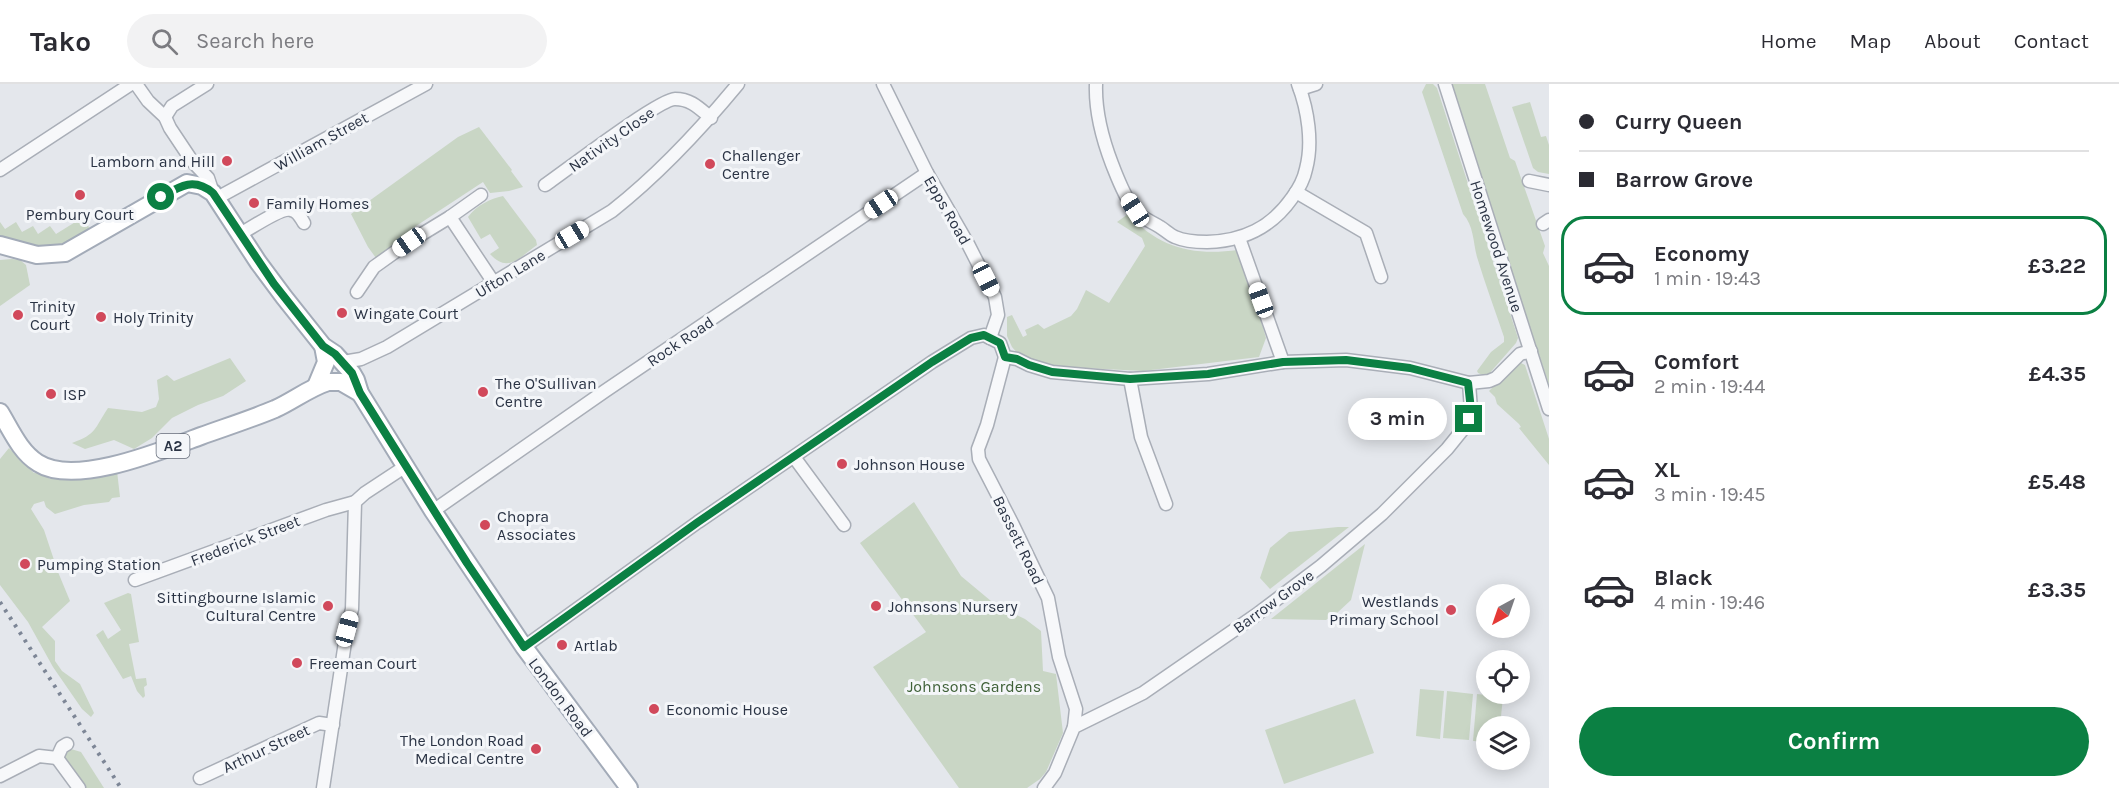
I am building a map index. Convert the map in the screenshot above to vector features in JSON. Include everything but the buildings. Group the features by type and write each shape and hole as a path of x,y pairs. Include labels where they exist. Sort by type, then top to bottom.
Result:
{"main road":[{"path":"0,245 37,255 65,253 187,183 202,186 215,196 274,284 323,346 343,362"},
{"path":"0,255 24,252"},
{"path":"316,386 326,362 323,346"},
{"name":"London Road","path":"343,362 434,511 524,647 629,788"},
{"name":"A2","path":"0,412 20,445 32,459 52,469 71,470 123,463 161,451 254,418 300,397 316,386 338,381 360,393"}],"street":[{"path":"0,170 131,84"},
{"path":"136,84 148,101 165,117 192,161 207,178 215,196"},
{"path":"165,117 172,106 207,84"},
{"name":"William Street","path":"215,196 426,84"},
{"name":"Ufton Lane","path":"343,362 360,359 380,351 612,212 653,176 711,118 738,84"},
{"name":"Epps Road","path":"883,84 927,173 968,244 995,297 998,315 990,338"},
{"path":"1096,84 1098,120 1108,154 1123,190 1135,210 1147,221 1158,225 1176,237 1199,242 1217,242 1257,232 1283,211 1306,171 1310,150 1299,87 1316,84"},
{"name":"Homewood Avenue","path":"1445,84 1549,409"},
{"name":"Nativity Close","path":"545,185 641,117 673,99 689,101 711,118"},
{"path":"187,183 192,172 192,161"},
{"name":"Rock Road","path":"434,511 605,391 927,173"},
{"path":"1529,181 1549,185"},
{"path":"1296,192 1366,233 1381,277"},
{"path":"357,292 364,285 374,267 481,195"},
{"path":"240,234 280,211 289,209 299,214 304,222"},
{"path":"450,217 494,283"},
{"path":"1239,238 1283,362"},
{"path":"524,647 698,522 932,362 971,338 984,335 1000,343 1005,357 1052,372 1130,379 1208,374 1316,359 1375,362 1410,368 1468,383 1490,381 1496,378 1520,354 1531,351"},
{"name":"Bassett Road","path":"1005,357 987,425 978,449 979,459 1048,598 1059,657 1076,709 1074,726"},
{"path":"1130,379 1141,437 1166,504"},
{"name":"Barrow Grove","path":"1074,726 1143,693 1247,622 1314,572 1382,514 1447,449 1464,428 1471,410 1468,383"},
{"path":"794,457 844,525"},
{"path":"323,788 352,609 355,502 406,466"},
{"name":"Frederick Street","path":"135,580 326,510 355,502"},
{"name":"Arthur Street","path":"200,778 319,723 333,725"},
{"path":"1044,788 1055,773 1074,726"},
{"path":"57,758 62,747 67,744"},
{"path":"0,776 39,756 57,758 79,788"}],"green space":[{"path":"1426,84 1433,84 1437,88 1518,338 1485,376 1477,371 1491,352 1504,342 1504,337 1477,257 1471,229 1463,214 1422,92"},
{"path":"1450,84 1485,84 1510,158 1515,161 1545,246 1543,253 1549,266 1549,385"},
{"path":"1530,102 1541,137 1546,136 1549,145 1549,174 1538,172 1533,168 1512,107"},
{"path":"479,127 523,187 490,193 483,182 413,228 376,258 351,214 458,137"},
{"path":"503,196 536,240 537,245 514,262 508,263 496,260 490,254 499,248 490,234 481,239 468,217 484,203"},
{"path":"1128,214 1152,235 1178,247 1206,252 1238,250 1266,338 1259,357 1143,371 1045,366 1019,355 1007,336 1007,317 1012,315 1023,337 1027,335 1025,330 1038,324 1044,329 1071,316 1086,290 1109,303 1145,246 1142,238 1117,222"},
{"path":"85,216 90,231 55,245 37,246 0,238 0,222 5,229 16,222 22,232 33,226 38,234 50,226 56,234"},
{"path":"0,260 20,260 26,265 30,285 0,306"},
{"path":"230,358 246,381 223,396 172,418 152,438 134,449 114,440 85,449 72,443 91,434 108,408 142,412 156,407 159,399 157,380 167,375 174,381"},
{"path":"1521,363 1525,365 1549,439 1549,465 1519,428 1521,427 1519,424 1497,404 1495,397 1489,391 1513,367"},
{"path":"9,448 34,473 40,473 50,479 117,471 120,497 112,498 109,502 84,505 55,514 46,507 44,501 34,504 31,509 44,530 70,601 42,627 55,641 55,661 62,671 80,684 94,713 91,717 82,709 53,667 28,622 0,585 0,459"},
{"name":"Johnsons Gardens","path":"914,502 961,576 997,606 1025,619 1041,631 1043,671 1056,674 1063,733 1046,772 1027,788 959,788 873,667 926,632 860,543"},
{"path":"1349,527 1270,589 1260,578 1270,548 1289,532"},
{"path":"1365,544 1351,600 1337,613 1326,620 1271,619"},
{"path":"128,593 131,594 139,642 129,644 136,679 146,678 147,685 144,687 145,696 143,698 137,691 131,676 123,679 96,635 103,630 108,639 121,630 104,603"},
{"path":"1420,689 1444,691 1440,739 1416,736"},
{"path":"1447,691 1473,694 1469,740 1443,738"},
{"path":"1355,699 1374,753 1284,784 1265,730"},
{"path":"1476,704 1502,704 1501,716 1476,716 1476,741 1473,741"},
{"path":"71,749 81,752 104,788 74,788 56,763"}],"railway":[{"path":"0,602 121,788"}],"place":[{"name":"Lamborn and Hill","path":"227,161"},
{"name":"Challenger Centre","path":"710,164"},
{"name":"Pembury Court","path":"80,195"},
{"name":"Family Homes","path":"254,203"},
{"name":"Wingate Court","path":"342,313"},
{"name":"Trinity Court","path":"18,315"},
{"name":"Holy Trinity","path":"101,317"},
{"name":"The O'Sullivan Centre","path":"483,392"},
{"name":"ISP","path":"51,394"},
{"name":"Johnson House","path":"842,464"},
{"name":"Chopra Associates","path":"485,525"},
{"name":"Pumping Station","path":"25,564"},
{"name":"Sittingbourne Islamic Cultural Centre","path":"328,606"},
{"name":"Johnsons Nursery","path":"876,606"},
{"name":"Westlands Primary School","path":"1451,610"},
{"name":"Artlab","path":"562,645"},
{"name":"Freeman Court","path":"297,663"},
{"name":"Economic House","path":"654,709"},
{"name":"The London Road Medical Centre","path":"536,749"}],"route":[{"path":"161,197 187,183 195,183 213,193 274,284 323,346 335,354 352,373 360,393 434,511 478,581 524,647 698,522 932,362 971,338 984,335 1000,343 1005,357 1052,372 1130,379 1208,374 1316,359 1375,362 1410,368 1468,383 1471,410 1469,419"}]}
